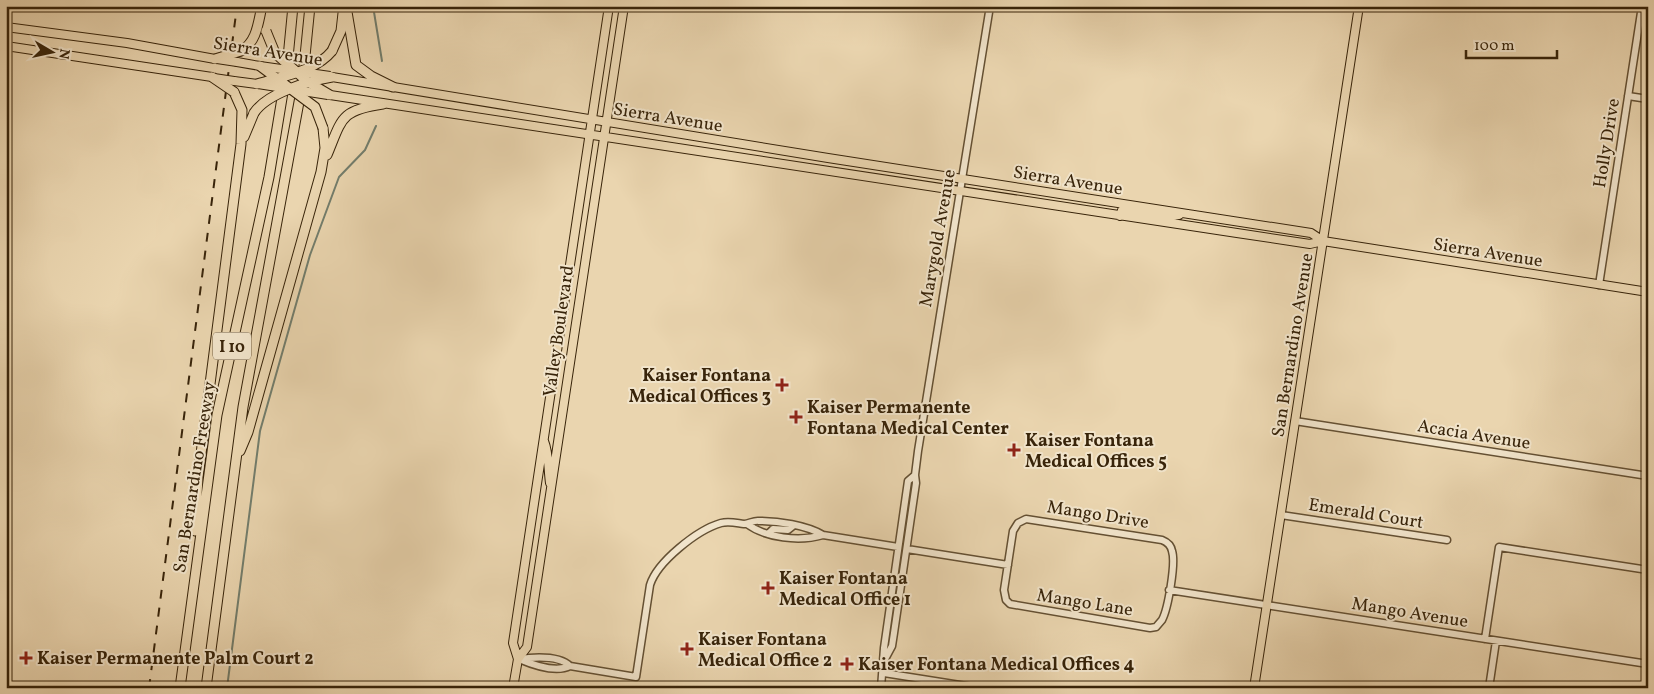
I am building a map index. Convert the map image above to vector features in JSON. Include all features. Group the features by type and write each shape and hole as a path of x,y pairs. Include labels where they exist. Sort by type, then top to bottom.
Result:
{"highway":[{"path":"263,6 266,31 274,53 308,82 330,95"},
{"path":"215,58 241,51 248,47 254,38 263,6"},
{"name":"San Bernardino Freeway","path":"180,688 217,415 269,177 281,113 293,6"},
{"name":"I 10","path":"206,688 234,462 296,126 306,57 310,6"},
{"path":"257,84 313,67 332,51 341,31 345,6"},
{"path":"345,6 356,65 371,76 394,87"},
{"path":"260,66 315,107 323,128 325,148 321,172"},
{"path":"242,144 254,113 268,99 308,82 332,77"},
{"path":"191,599 198,477 242,144 242,110 234,92 212,78"},
{"path":"234,462 248,432 321,172 342,119 361,107 383,104"}],"main road":[{"name":"Valley Boulevard","path":"513,688 518,658 513,643 609,6"},
{"name":"Valley Boulevard","path":"518,658 527,647 624,6"},
{"name":"San Bernardino Avenue","path":"1254,688 1359,6"},
{"name":"Sierra Avenue","path":"6,27 127,43 606,122 1311,233 1323,241"},
{"name":"Sierra Avenue","path":"6,46 1120,216 1310,244 1323,241 1648,292"},
{"path":"1120,216 1122,210 1168,216 1186,213"},
{"path":"543,439 547,448 546,460 551,490"}],"street":[{"name":"Marygold Avenue","path":"885,659 892,646 916,483 915,475 990,6"},
{"name":"Holly Drive","path":"1599,285 1642,6"},
{"path":"1628,96 1648,99"},
{"name":"Acacia Avenue","path":"1295,422 1648,476"},
{"path":"894,633 892,618 901,564 898,547 906,528 915,475"},
{"name":"Emerald Court","path":"1281,515 1447,540"},
{"name":"Mango Drive","path":"1008,565 1014,528 1021,521 1033,519 1072,525 1165,541 1173,553 1169,590"},
{"path":"518,658 533,665 564,670 570,666 636,677 650,585 655,572 683,546 714,526 728,522 746,524 757,520 816,531 822,535"},
{"path":"746,524 755,530 768,534 798,538 822,535 898,547"},
{"path":"768,534 773,529 788,530 793,526"},
{"name":"Marygold Avenue","path":"881,688 884,673 884,648 898,547"},
{"path":"1485,639 1499,547 1648,570"},
{"path":"906,549 1008,565"},
{"name":"Mango Lane","path":"1008,565 1004,595 1006,600 1013,605 1150,628 1159,625 1164,618 1169,590"},
{"name":"Mango Avenue","path":"1169,590 1648,664"},
{"path":"1489,688 1496,641"},
{"path":"884,673 979,688"}],"waterway":[{"path":"373,6 382,61"},
{"path":"227,688 260,431 310,255 339,177 365,150 376,126"}],"railway":[{"path":"149,688 237,6"}],"place":[{"name":"Kaiser Fontana Medical Offices 3","path":"782,385"},
{"name":"Kaiser Permanente Fontana Medical Center","path":"796,417"},
{"name":"Kaiser Fontana Medical Offices 5","path":"1014,450"},
{"name":"Kaiser Fontana Medical Office 1","path":"768,588"},
{"name":"Kaiser Fontana Medical Office 2","path":"687,649"},
{"name":"Kaiser Permanente Palm Court 2","path":"26,658"},
{"name":"Kaiser Fontana Medical Offices 4","path":"847,664"}]}
